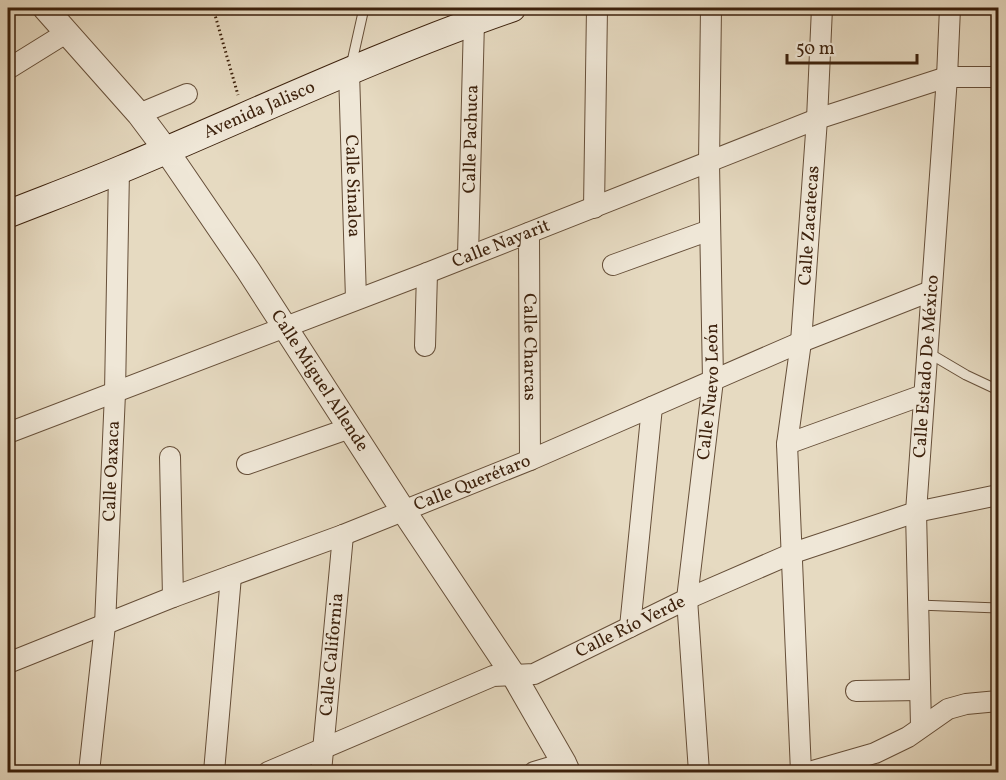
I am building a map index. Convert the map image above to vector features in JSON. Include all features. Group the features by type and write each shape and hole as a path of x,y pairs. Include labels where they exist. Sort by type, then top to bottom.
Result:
{"main road":[{"name":"Avenida Jalisco","path":"8,214 244,117 474,16 512,8"}],"street":[{"name":"Calle Miguel Allende","path":"45,8 139,114 166,150 248,270 403,510 514,676 566,768"},
{"path":"594,208 597,8"},
{"name":"Calle Nuevo León","path":"699,772 687,599 713,380 709,163 711,8"},
{"name":"Calle Zacatecas","path":"801,772 787,444 801,342 817,119 822,8"},
{"name":"Calle Estado De México","path":"921,726 916,512 950,8"},
{"name":"Calle Pachuca","path":"468,256 474,16"},
{"path":"8,69 66,33"},
{"name":"Calle Sinaloa","path":"349,72 356,299"},
{"name":"Calle Nayarit","path":"8,433 427,273 817,119 947,77 999,77"},
{"path":"139,114 187,94"},
{"name":"Calle Oaxaca","path":"90,772 105,625 116,393 119,170"},
{"path":"613,266 710,230"},
{"name":"Calle Charcas","path":"529,233 530,460"},
{"path":"424,346 427,273"},
{"name":"Calle Querétaro","path":"8,663 173,597 343,535 530,460 801,342 931,291"},
{"path":"787,444 924,394"},
{"path":"630,627 652,406"},
{"path":"247,464 350,428"},
{"path":"170,457 173,597"},
{"name":"Calle Río Verde","path":"268,772 493,676 534,674 687,599 793,553 916,512 999,495"},
{"name":"Calle California","path":"321,772 343,535"},
{"path":"214,772 231,576"},
{"path":"856,691 920,690"},
{"path":"809,772 875,753 908,737 948,709 966,704 999,701"},
{"path":"534,772 566,768"}],"lane":[{"path":"349,72 364,8"},
{"path":"927,352 966,375 999,390"},
{"path":"918,605 999,608"}],"path":[{"path":"213,8 244,117"}]}
